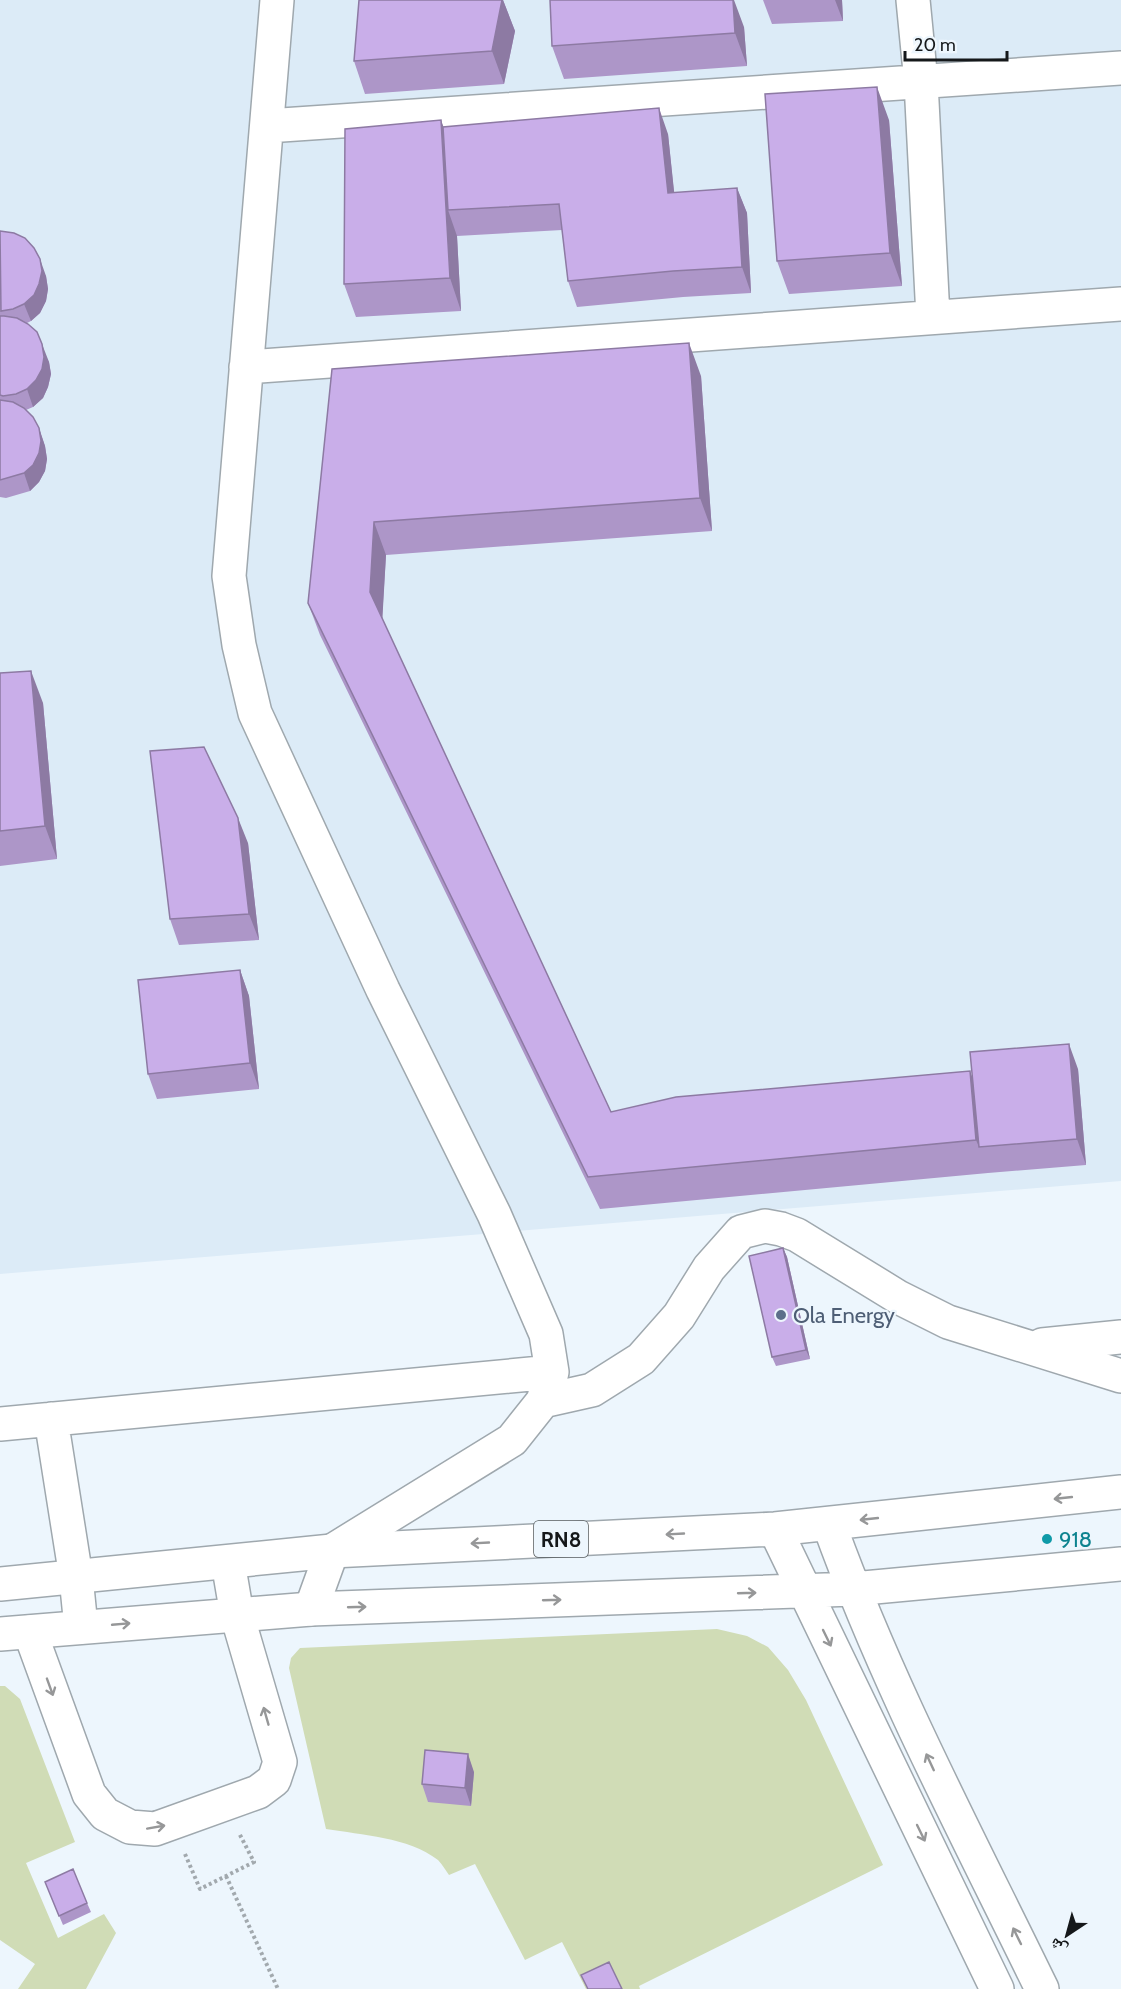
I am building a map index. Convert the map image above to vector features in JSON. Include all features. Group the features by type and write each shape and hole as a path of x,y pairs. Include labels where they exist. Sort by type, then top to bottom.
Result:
{"street":[{"path":"277,0 229,576 239,645 255,713 383,990 498,1223 546,1334 547,1387 512,1440 332,1551 311,1609"},
{"path":"914,0 921,82 933,317"},
{"path":"267,126 1121,68"},
{"path":"246,367 1121,304"},
{"path":"0,1424 547,1387 592,1390 641,1359 679,1316 710,1268 734,1238 741,1232 765,1226 781,1228 797,1235 898,1297 948,1322 1121,1376"},
{"path":"1028,1347 1121,1337"},
{"path":"51,1419 76,1577 81,1627"},
{"name":"RN8","path":"0,1584 332,1551 775,1529 1121,1492"},
{"path":"829,1524 890,1677 1042,1989"},
{"path":"775,1529 997,1989"},
{"path":"228,1562 237,1615 280,1762 274,1780 258,1792 155,1829 130,1827 105,1814 89,1794 15,1633 81,1627 237,1615 311,1609 853,1589 1121,1564"}],"path":[{"path":"172,1823 200,1889 254,1862 225,1804"},
{"path":"226,1876 278,1989"}],"shaded area":[{"path":"0,0 1121,0 1121,1181 0,1274"}],"green space":[{"path":"717,1629 747,1636 768,1647 788,1670 806,1700 883,1865 639,1986 640,1989 586,1989 562,1942 525,1960 475,1864 449,1875 438,1860 413,1846 384,1838 326,1829 289,1668 291,1658 300,1648"},
{"path":"0,1686 5,1686 20,1699 75,1842 26,1863 58,1938 104,1914 116,1933 86,1989 18,1989 35,1964 0,1940"}],"building":[{"path":"359,0 502,0 492,51 354,61"},
{"path":"550,0 733,0 735,33 552,46"},
{"path":"877,87 890,253 777,261 765,94"},
{"path":"659,108 668,193 737,188 742,267 568,281 559,204 448,210 443,127"},
{"path":"441,120 450,278 344,284 345,129"},
{"path":"0,231 14,233 25,238 40,259 42,271 34,295 24,304 1,311"},
{"path":"0,316 17,318 37,332 44,357 42,369 27,389 3,396 0,395"},
{"path":"689,343 700,498 374,522 370,592 611,1112 676,1097 970,1071 976,1140 588,1177 308,603 332,369"},
{"path":"0,400 13,402 33,417 39,428 41,441 39,453 33,465 24,473 0,480"},
{"path":"31,671 45,826 0,831 0,673"},
{"path":"204,747 238,818 249,914 170,919 150,751"},
{"path":"240,970 250,1063 148,1074 138,980"},
{"path":"1069,1044 1077,1139 979,1147 970,1052"},
{"path":"783,1248 806,1350 772,1357 749,1256"},
{"path":"425,1750 468,1754 465,1788 422,1784"},
{"path":"73,1869 87,1903 59,1916 45,1882"},
{"path":"609,1962 622,1989 588,1989 581,1975"}],"place":[{"name":"Ola Energy","path":"781,1315"},
{"name":"918","path":"1047,1539"}]}
